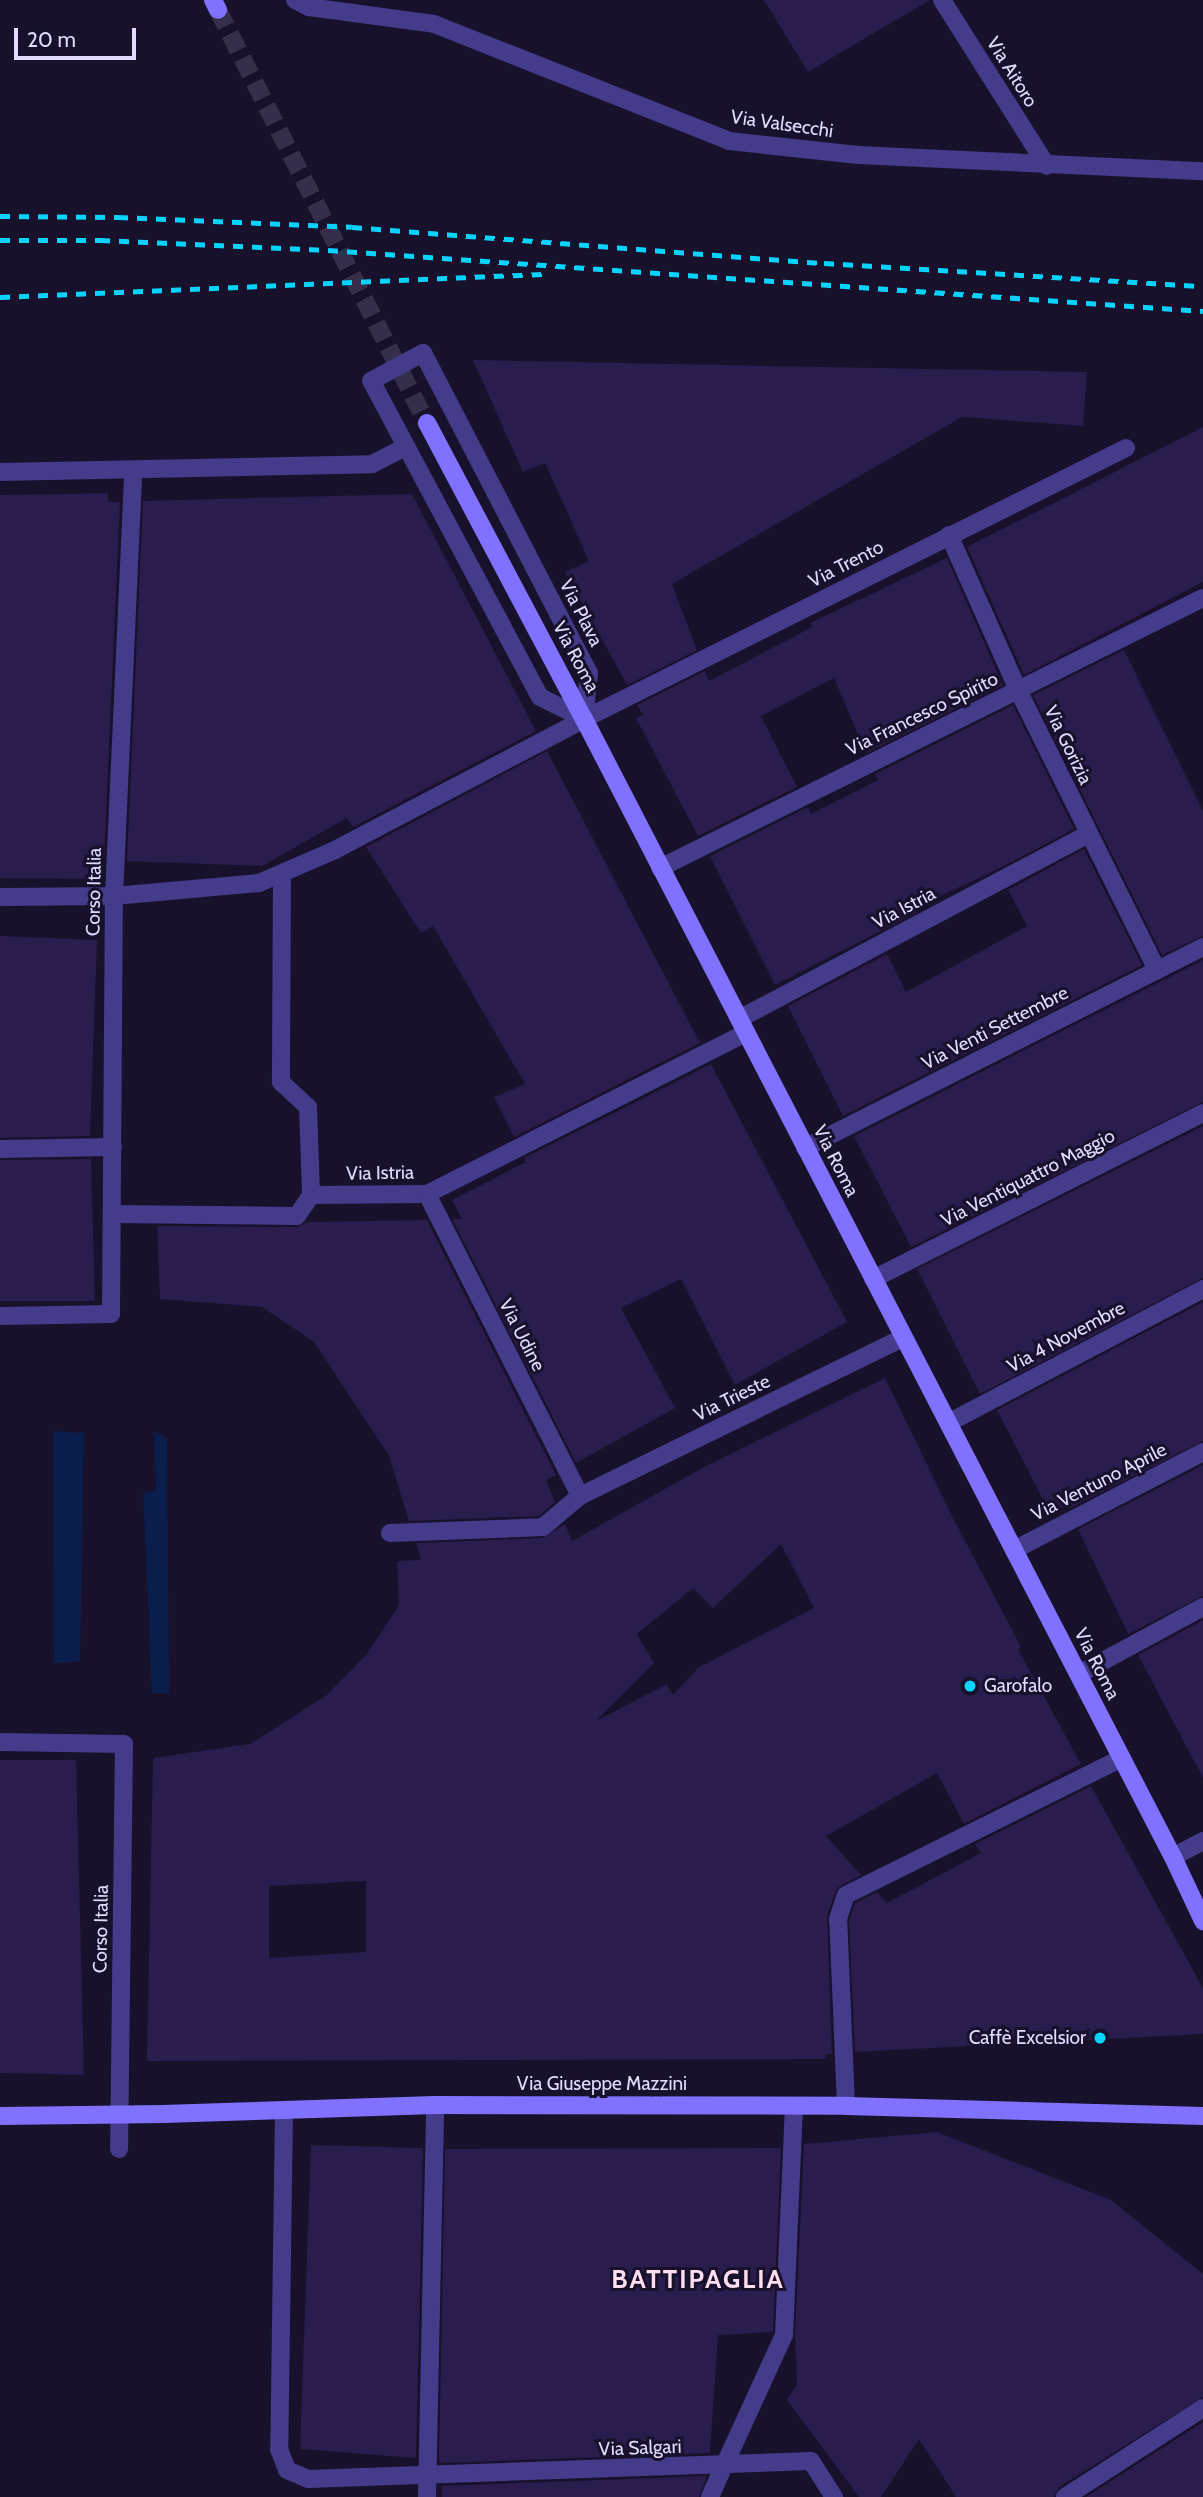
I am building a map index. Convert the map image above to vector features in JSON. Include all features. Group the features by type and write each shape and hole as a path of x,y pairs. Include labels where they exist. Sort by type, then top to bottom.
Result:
{"main road":[{"name":"Via Roma","path":"427,423 584,719 1079,1674 1203,1921"},
{"name":"Via Giuseppe Mazzini","path":"0,2116 435,2105 846,2106 1203,2116"}],"street":[{"name":"Via Valsecchi","path":"295,0 309,7 434,24 730,141 858,155 1047,166 1203,171"},
{"name":"Via Aitoro","path":"942,0 1047,166"},
{"name":"Via Plava","path":"423,353 589,673 584,719 540,697 371,381 423,353"},
{"path":"0,472 372,464 405,447"},
{"name":"Via Trento","path":"584,719 1126,447"},
{"name":"Corso Italia","path":"0,1316 111,1314 114,896 133,471"},
{"name":"Via Gorizia","path":"949,535 1018,690 1157,970"},
{"name":"Via Francesco Spirito","path":"660,868 1203,598"},
{"path":"0,897 114,896 259,883 333,851 584,719"},
{"name":"Via Istria","path":"311,1195 427,1194 742,1026 1089,834"},
{"path":"112,1214 297,1216 311,1195 308,1107 281,1082 282,874"},
{"name":"Via Venti Settembre","path":"806,1148 1203,947"},
{"name":"Via Ventiquattro Maggio","path":"873,1279 1203,1112"},
{"path":"0,1149 113,1147"},
{"name":"Via Udine","path":"427,1194 580,1496"},
{"name":"Via 4 Novembre","path":"948,1423 1203,1289"},
{"name":"Via Trieste","path":"390,1533 543,1527 580,1496 903,1338"},
{"name":"Via Ventuno Aprile","path":"1014,1550 1203,1452"},
{"path":"1079,1674 1203,1607"},
{"name":"Corso Italia","path":"0,1742 124,1744 119,2149"},
{"path":"846,2106 838,1919 846,1895 1122,1758"},
{"path":"1173,1857 1203,1841"},
{"path":"427,2497 435,2105"},
{"path":"710,2497 784,2335 794,2106"},
{"name":"Via Salgari","path":"284,2110 279,2449 287,2470 308,2479 811,2461 834,2497"},
{"path":"1065,2497 1203,2408"}],"water":[{"path":"53,1431 84,1433 80,1661 54,1664"},
{"path":"154,1431 167,1438 169,1693 152,1693 143,1493 156,1489"}],"building":[{"path":"764,0 930,0 808,72"},
{"path":"473,360 1087,372 1083,426 962,417 672,584 697,650 627,685 565,572 589,561 545,463 523,472"},
{"path":"1203,427 1203,582 1024,675 967,547"},
{"path":"108,493 108,502 120,502 104,860 94,860 93,879 0,878 0,495"},
{"path":"412,494 536,731 353,827 347,818 262,866 127,861 143,501"},
{"path":"947,558 1003,685 866,753 834,678 761,716 797,787 698,836 636,718 643,715 637,705 705,671 709,681 812,627 810,623"},
{"path":"1124,650 1203,811 1203,936 1162,955 1033,695"},
{"path":"1013,705 1074,829 996,870 914,908 916,913 775,985 710,856 808,807 811,814 878,780 875,774"},
{"path":"547,751 700,1043 514,1137 494,1097 525,1084 433,926 421,933 366,847"},
{"path":"1084,849 1142,965 843,1116 788,1006 887,954 906,992 1027,926 1008,890"},
{"path":"0,936 97,940 90,1136 0,1138"},
{"path":"1203,960 1203,1102 911,1247 854,1136"},
{"path":"711,1064 847,1322 735,1385 681,1279 621,1308 675,1408 576,1463 452,1219 462,1219 452,1200 526,1162 524,1158"},
{"path":"1203,1126 1203,1278 980,1394 917,1269"},
{"path":"91,1159 95,1301 0,1301 0,1160"},
{"path":"427,1220 556,1475 546,1480 555,1502 539,1516 409,1521 389,1456 314,1342 262,1307 160,1299 157,1226 297,1227 307,1222"},
{"path":"1203,1302 1203,1441 1068,1509 1067,1505 1050,1513 997,1410"},
{"path":"885,1378 952,1516 1021,1647 1018,1649 1081,1764 964,1824 937,1773 826,1836 861,1875 837,1888 827,1916 832,2054 826,2054 826,2059 147,2061 153,1758 250,1744 327,1695 366,1655 399,1605 397,1561 421,1560 416,1543 543,1538 565,1524 572,1541 706,1466","holes":["781,1544 814,1608 699,1667 673,1695 667,1684 596,1721 654,1663 637,1634 693,1588 713,1608","366,1881 366,1952 269,1958 269,1886"]},
{"path":"1203,1465 1203,1596 1128,1634 1078,1529"},
{"path":"1203,1620 1203,1778 1138,1655"},
{"path":"0,1760 76,1760 84,2075 0,2073"},
{"path":"1091,1786 1203,1988 1203,2034 855,2052 849,1921 855,1903 877,1892 887,1903 981,1853 975,1844"},
{"path":"937,2132 1111,2200 1203,2274 1203,2397 1059,2487 1054,2497 956,2497 919,2439 881,2497 859,2497 787,2400 797,2384 795,2333 804,2144"},
{"path":"311,2145 423,2148 416,2458 300,2449"},
{"path":"781,2148 773,2332 718,2335 710,2453 442,2463 439,2460 445,2149"},
{"path":"1203,2422 1203,2497 1086,2497"},
{"path":"707,2476 699,2497 442,2497 442,2486"}],"tunnel":[{"path":"218,10 427,423"}],"railway":[{"path":"0,216 118,217 352,227 824,263 1203,286"},
{"path":"0,240 100,240 328,250 1203,311"},
{"path":"0,297 543,274"}],"place":[{"name":"Garofalo","path":"970,1686"},
{"name":"Caffè Excelsior","path":"1100,2038"}],"district":[{"name":"BATTIPAGLIA","path":"698,2280"}]}
